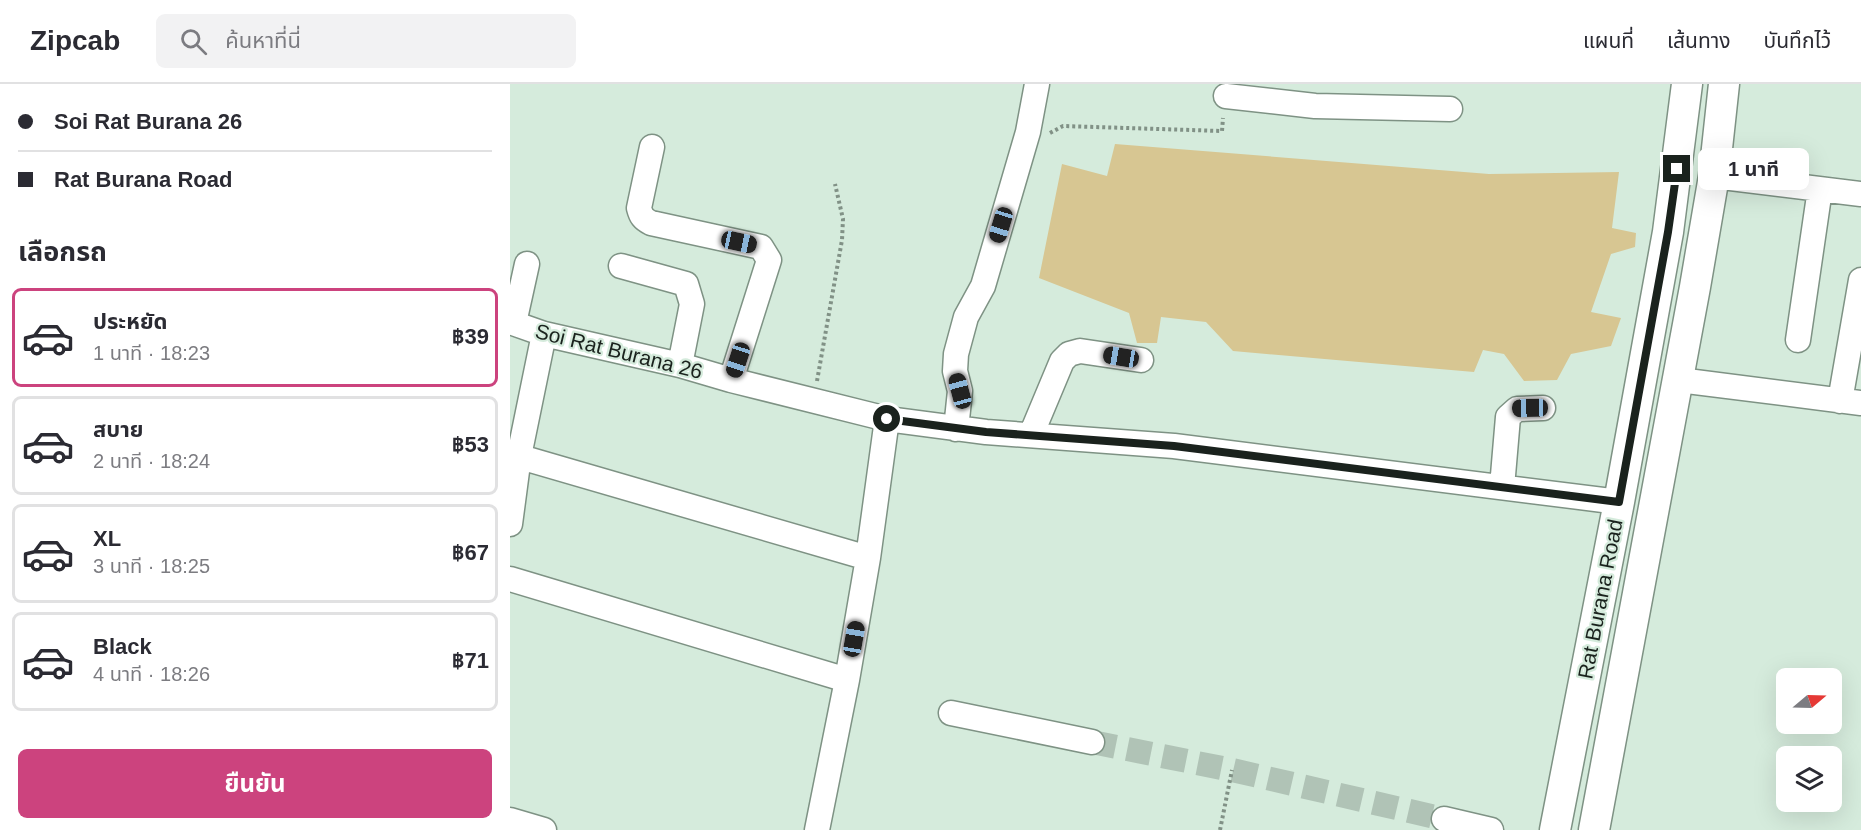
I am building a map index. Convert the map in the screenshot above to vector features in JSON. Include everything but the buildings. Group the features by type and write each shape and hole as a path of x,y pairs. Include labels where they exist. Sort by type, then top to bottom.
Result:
{"main road":[{"name":"Rat Burana Road","path":"1555,830 1619,502 1668,232 1687,84"},
{"name":"Rat Burana Road","path":"1594,830 1679,380 1714,176 1724,84"}],"street":[{"path":"956,429 960,391 955,371 956,354 966,317 983,286 1028,132 1037,84"},
{"path":"1226,96 1315,106 1450,109"},
{"path":"652,147 639,208 645,220 761,247 769,260 732,381"},
{"path":"1714,176 1861,194"},
{"path":"1798,340 1820,189"},
{"path":"512,322 527,264"},
{"path":"621,266 686,284 692,304 680,365"},
{"path":"1679,380 1850,402 1861,280"},
{"name":"Soi Rat Burana 26","path":"512,322 544,334 680,365 732,381 887,419 956,429 1174,446 1619,502"},
{"path":"510,524 514,455 544,334"},
{"path":"1031,435 1062,361 1069,354 1080,351 1141,360"},
{"path":"1502,487 1508,417 1516,409 1543,408"},
{"path":"817,830 847,680 868,558 887,419"},
{"path":"514,455 868,558"},
{"path":"510,579 847,680"},
{"path":"951,713 1092,742"},
{"path":"1444,819 1491,830"},
{"path":"510,820 544,830"}],"path":[{"path":"1028,132 1049,133 1063,126 1222,131 1226,96"},
{"path":"813,400 842,240 843,219 836,184"},
{"path":"1220,830 1232,770"}],"shaded area":[{"path":"1115,144 1489,174 1619,172 1612,228 1636,233 1635,247 1611,254 1591,312 1621,318 1611,346 1571,354 1557,380 1524,381 1504,354 1483,350 1474,372 1233,351 1206,322 1161,317 1157,343 1137,343 1129,313 1039,278 1062,164 1107,176"}],"tunnel":[{"path":"1092,742 1232,770 1444,819"}],"route":[{"path":"887,419 986,432 1174,446 1619,502 1668,232 1677,169"}]}
